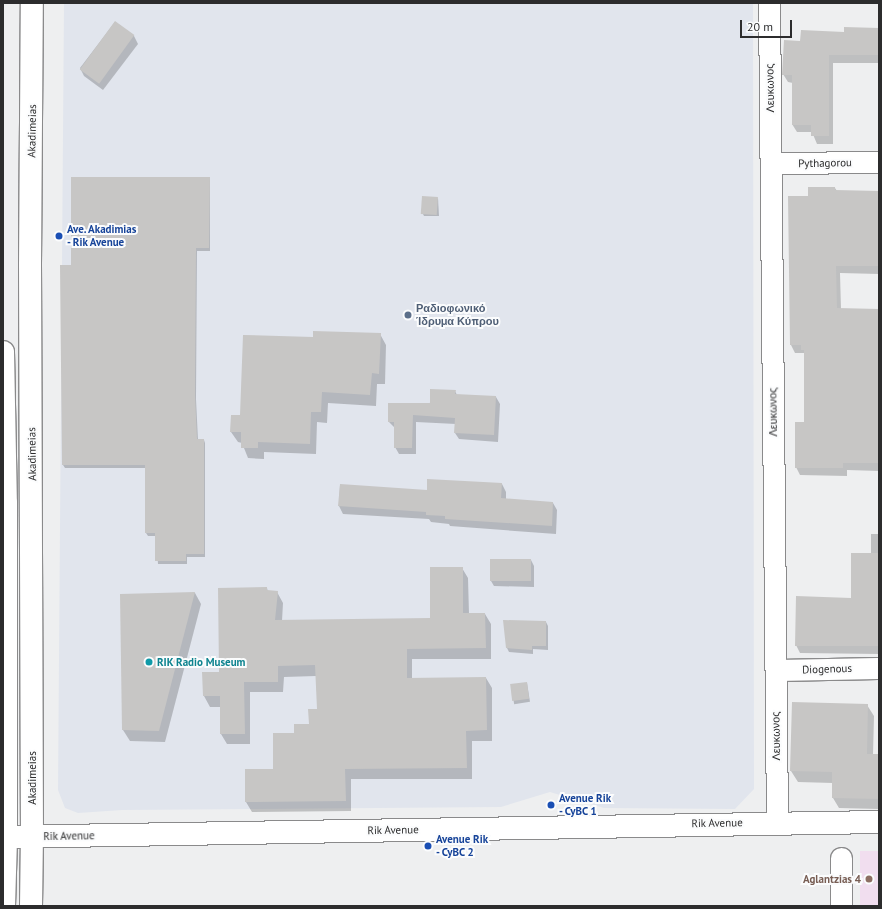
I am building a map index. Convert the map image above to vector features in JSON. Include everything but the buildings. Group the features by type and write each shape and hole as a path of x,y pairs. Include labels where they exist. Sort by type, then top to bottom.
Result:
{"main road":[{"name":"Akadimeias","path":"31,906 30,265 32,3"},
{"path":"3,352 6,503 4,906"},
{"name":"Rik Avenue","path":"4,837 777,822 879,822"}],"street":[{"name":"Λευκωνος","path":"769,3 777,822"},
{"name":"Pythagorou","path":"771,163 879,162"},
{"name":"Diogenous","path":"776,670 879,668"},
{"path":"840,906 841,858"}],"shaded area":[{"name":"Ραδιοφωνικό Ίδρυμα Κύπρου","path":"64,3 753,3 754,789 735,809 604,808 550,792 501,807 122,810 78,813 65,808 58,790"},
{"name":"Aglantzias 4","path":"860,851 879,851 879,906 860,906"}],"place":[{"name":"Ave. Akadimias - Rik Avenue","path":"59,236"},
{"name":"Ραδιοφωνικό Ίδρυμα Κύπρου","path":"408,315"},
{"name":"RIK Radio Museum","path":"149,662"},
{"name":"Avenue Rik - CyBC 1","path":"551,805"},
{"name":"Avenue Rik - CyBC 2","path":"428,846"},
{"name":"Aglantzias 4","path":"869,879"}]}
